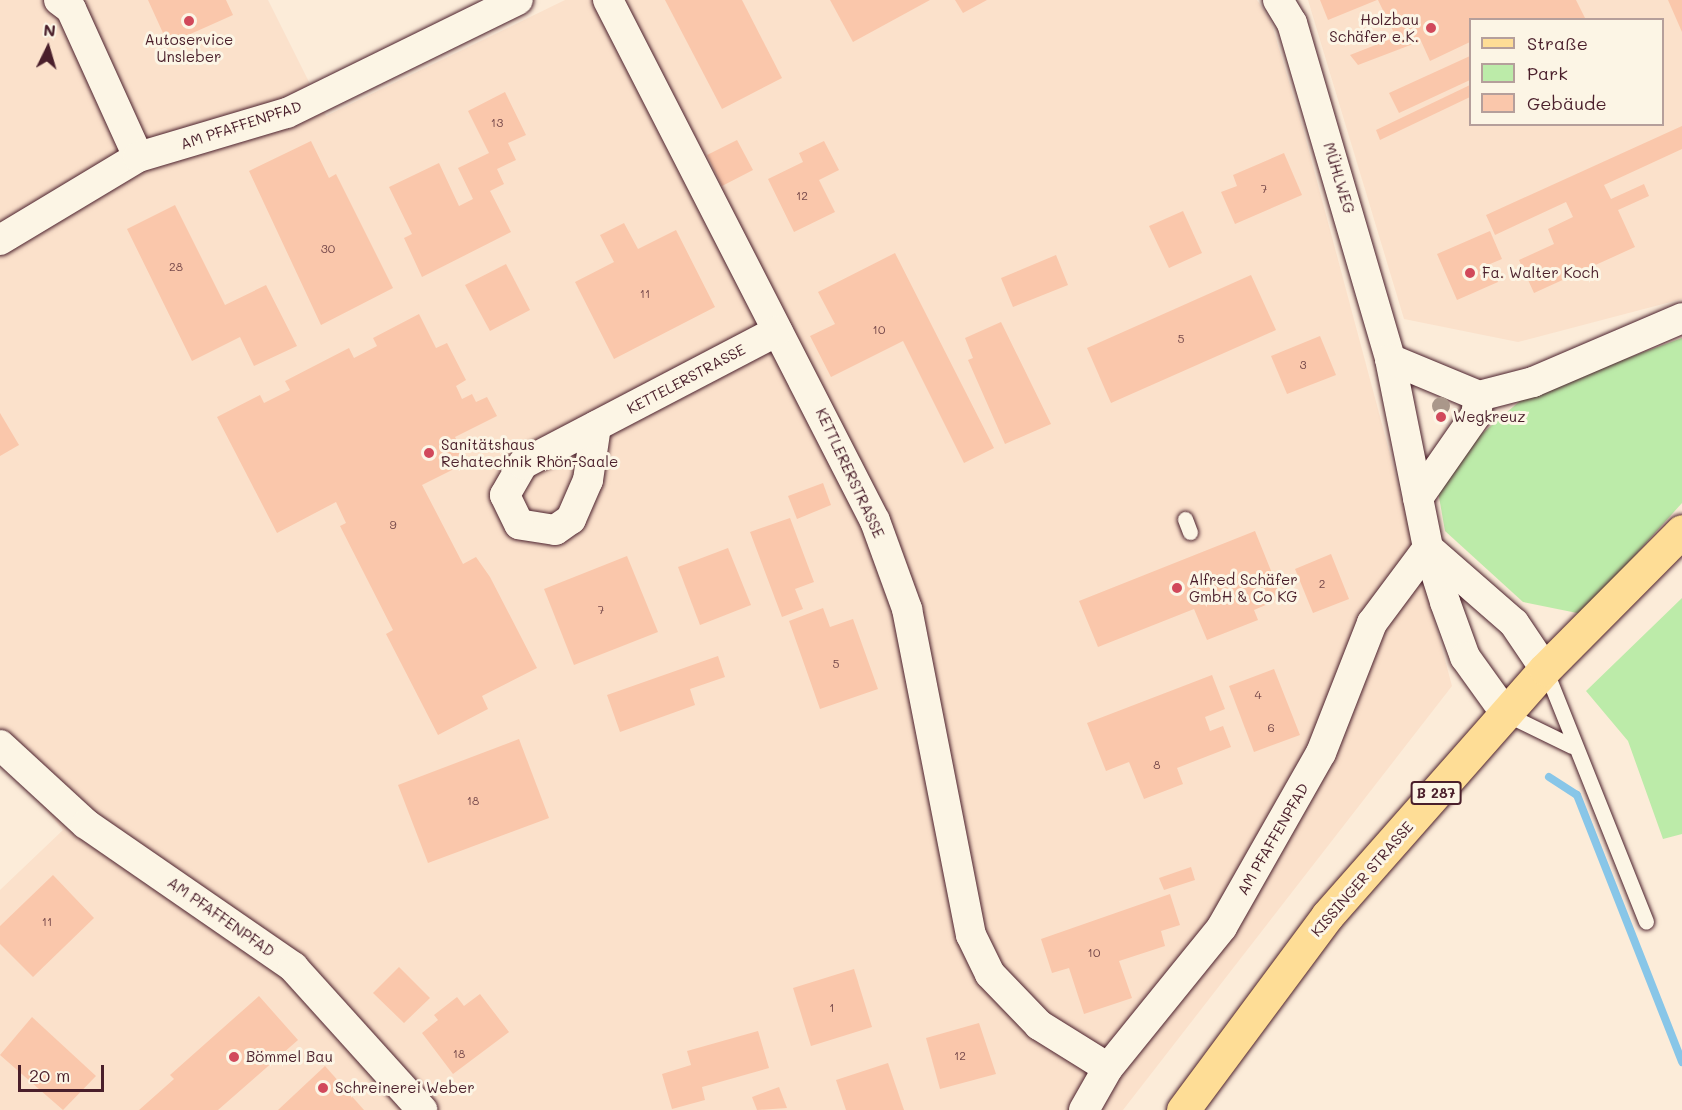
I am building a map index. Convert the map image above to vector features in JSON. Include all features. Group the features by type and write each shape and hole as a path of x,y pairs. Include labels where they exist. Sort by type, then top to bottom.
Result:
{"main road":[{"name":"KISSINGER STRASSE","path":"1183,1110 1327,916 1545,669 1682,531"}],"street":[{"path":"59,0 71,9 138,157"},
{"name":"AM PFAFFENPFAD","path":"0,240 138,157 287,113 518,0"},
{"name":"KETTLERERSTRASSE","path":"608,0 875,521 907,609 971,934 990,974 1039,1025 1108,1068"},
{"name":"MÜHLWEG","path":"1278,0 1292,23 1390,359 1428,548 1465,657 1506,714"},
{"path":"1390,359 1479,396 1533,382 1682,318"},
{"name":"KETTELERSTRASSE","path":"596,426 777,331"},
{"path":"1418,498 1476,415 1479,396"},
{"path":"1428,548 1514,623 1545,669"},
{"name":"AM PFAFFENPFAD","path":"1084,1110 1108,1068 1222,927 1321,753 1372,623 1428,548"},
{"name":"AM PFAFFENPFAD","path":"0,745 86,824 293,967 422,1110"}],"lane":[{"path":"1545,669 1572,746 1646,922"},
{"path":"1506,714 1572,746"}],"shaded area":[{"path":"0,0 268,0 326,116 565,0 1257,0 1271,22 1302,125 1452,686 1123,1110 0,1110 0,890 63,830 0,757"},
{"path":"1308,0 1682,0 1682,299 1518,342 1404,319"}],"green space":[{"path":"1682,338 1682,503 1582,614 1523,602 1445,531 1435,474 1527,395"},
{"path":"1682,598 1682,834 1663,839 1628,741 1586,691"}],"building":[{"name":"Autoservice Unsleber","path":"148,0 226,0 233,15 168,44"},
{"path":"665,0 742,0 782,78 722,109"},
{"path":"830,0 930,0 853,42"},
{"path":"955,0 987,0 963,13"},
{"path":"1320,0 1377,0 1328,20"},
{"name":"Holzbau Schäfer e.K.","path":"1378,0 1576,0 1585,18 1469,18 1469,42 1430,61 1421,41 1358,65 1350,55 1396,37"},
{"path":"1668,0 1682,0 1682,32"},
{"path":"1469,56 1469,80 1399,113 1389,93"},
{"path":"1469,85 1469,97 1380,140 1376,130"},
{"path":"505,92 526,135 508,143 516,160 497,169 504,184 490,191 511,232 422,277 404,238 412,234 389,187 439,163 459,206 473,199 458,168 489,153 468,111"},
{"path":"1682,126 1682,149 1604,185 1611,199 1644,184 1649,196 1618,210 1635,247 1534,293 1519,260 1554,244 1548,229 1573,217 1566,202 1495,235 1486,215"},
{"path":"737,140 753,170 722,186 707,155"},
{"path":"311,141 329,178 336,174 393,288 321,325 249,171"},
{"path":"824,141 839,170 819,180 835,212 794,232 768,179 803,162 799,153"},
{"path":"1284,153 1302,195 1235,224 1221,192 1237,186 1233,175"},
{"path":"175,205 225,305 266,285 297,346 254,366 240,337 192,361 127,229"},
{"path":"1183,211 1202,253 1169,268 1149,226"},
{"path":"624,223 638,249 676,230 715,307 614,359 575,282 614,262 600,235"},
{"name":"Fa. Walter Koch","path":"1490,231 1502,259 1490,264 1498,282 1457,300 1437,254"},
{"path":"895,253 994,448 964,463 903,341 831,377 810,336 835,324 818,292"},
{"path":"1056,255 1068,285 1013,307 1001,278"},
{"path":"506,264 530,310 490,331 465,285"},
{"path":"1251,275 1276,330 1111,403 1087,348"},
{"path":"419,314 436,348 447,343 466,380 456,386 462,399 472,394 476,402 487,397 497,416 455,437 468,462 422,485 463,564 476,557 490,577 537,668 482,696 488,709 438,735 386,634 393,630 340,526 346,523 336,502 277,533 217,417 260,395 264,403 290,390 285,381 349,348 354,358 377,346 373,338"},
{"path":"1001,322 1051,424 1005,444 968,360 973,358 965,338"},
{"path":"1320,336 1336,375 1287,394 1271,356"},
{"path":"0,413 19,445 0,456"},
{"path":"823,483 831,505 797,519 788,496"},
{"path":"790,518 814,582 795,589 803,609 782,617 750,532"},
{"name":"Alfred Schäfer GmbH & Co KG","path":"1255,531 1282,598 1254,610 1258,620 1207,640 1194,609 1098,647 1079,601"},
{"path":"728,548 751,605 700,625 678,567"},
{"path":"1331,554 1349,599 1313,613 1295,569"},
{"path":"627,556 658,632 574,665 544,589"},
{"path":"823,608 830,627 853,619 878,689 820,709 789,621"},
{"path":"718,656 725,677 690,689 695,705 620,732 607,695"},
{"path":"1274,669 1300,735 1254,752 1229,686"},
{"path":"1212,675 1225,709 1205,717 1210,731 1223,726 1231,747 1177,768 1183,784 1144,799 1129,762 1106,771 1087,723"},
{"path":"519,739 549,818 428,863 398,785"},
{"path":"1191,867 1195,880 1164,890 1159,878"},
{"path":"53,875 94,918 33,977 0,944 0,926"},
{"path":"1170,894 1180,925 1161,931 1165,946 1119,961 1132,998 1084,1014 1069,968 1052,973 1041,939"},
{"path":"399,967 430,998 404,1023 373,993"},
{"path":"854,969 872,1027 811,1046 793,988"},
{"path":"480,994 509,1032 453,1074 422,1033 438,1020 434,1015 457,997 464,1006"},
{"name":"Bömmel Bau","path":"259,996 298,1040 218,1110 139,1110 174,1079 170,1075"},
{"path":"32,1017 96,1076 63,1110 0,1055"},
{"path":"979,1023 996,1074 940,1089 926,1038"},
{"path":"758,1031 769,1068 702,1087 705,1100 672,1109 662,1074 691,1065 687,1051"},
{"path":"888,1063 904,1110 846,1110 836,1080"},
{"name":"Schreinerei Weber","path":"325,1066 364,1110 278,1110"},
{"path":"779,1087 787,1108 757,1110 752,1097"}],"waterway":[{"path":"1549,777 1577,795 1682,1062"}],"place":[{"name":"Autoservice Unsleber","path":"189,21"},
{"name":"Holzbau Schäfer e.K.","path":"1431,28"},
{"name":"Fa. Walter Koch","path":"1470,273"},
{"name":"Wegkreuz","path":"1441,417"},
{"name":"Sanitätshaus Rehatechnik Rhön-Saale","path":"429,453"},
{"name":"Alfred Schäfer GmbH & Co KG","path":"1177,588"},
{"name":"Bömmel Bau","path":"234,1057"},
{"name":"Schreinerei Weber","path":"323,1088"}]}
